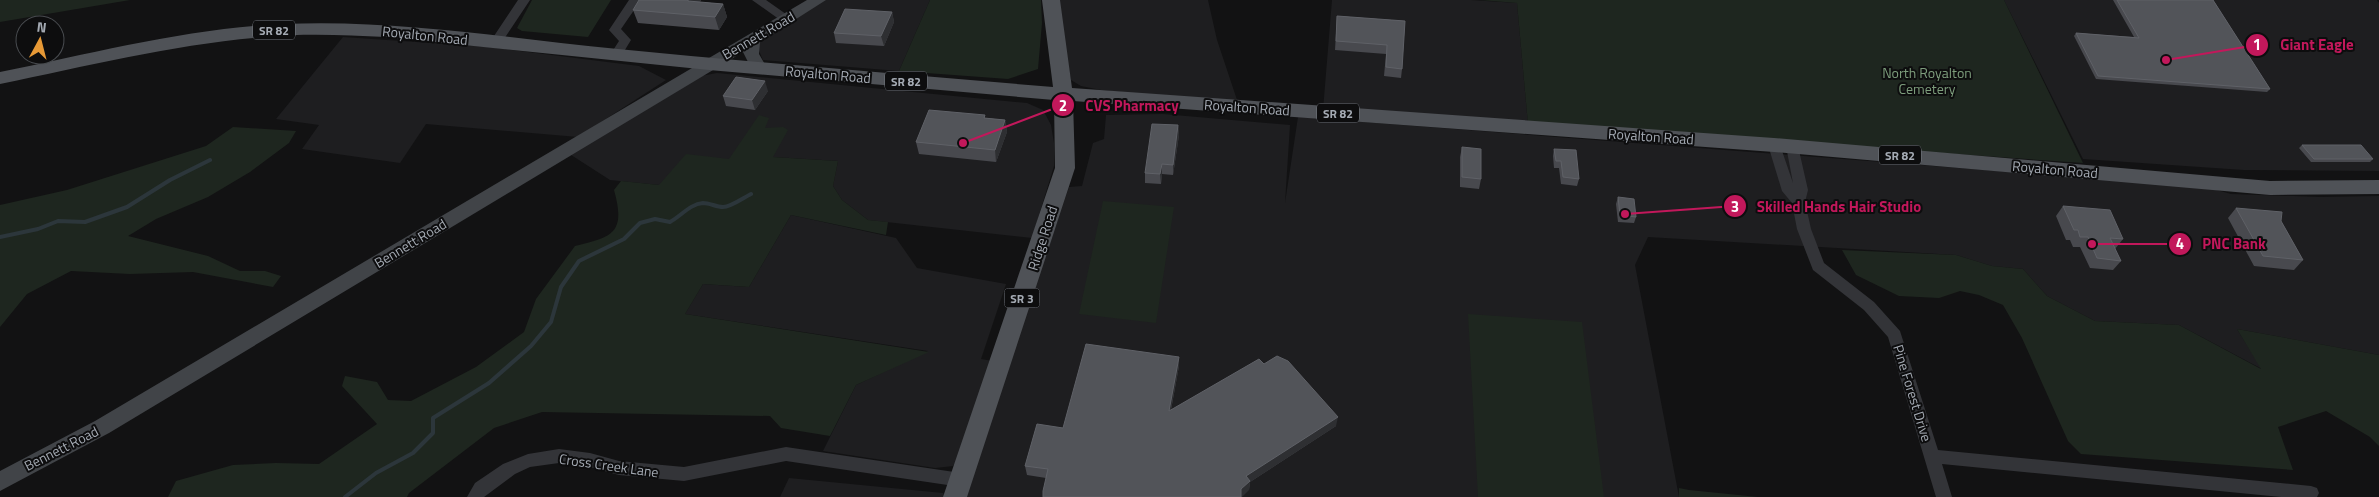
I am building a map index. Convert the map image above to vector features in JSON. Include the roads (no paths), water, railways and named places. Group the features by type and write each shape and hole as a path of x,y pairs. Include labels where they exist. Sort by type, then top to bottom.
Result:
{"main road":[{"name":"Ridge Road","path":"958,488 1065,168 1063,94 1051,0"},
{"name":"Royalton Road","path":"0,78 160,46 264,31 346,29 708,64 1063,94 1783,146 2268,188 2379,187"}],"street":[{"path":"496,42 524,0"},
{"path":"616,55 625,40 615,30 635,0"},
{"path":"758,0 787,19"},
{"name":"Bennett Road","path":"0,482 102,427 818,0"},
{"path":"752,39 751,54 759,68"},
{"name":"Pine Forest Drive","path":"1783,146 1801,190 1798,202 1804,229 1818,266 1869,306 1895,335 1944,497"},
{"name":"Cross Creek Lane","path":"475,497 481,488 509,469 528,460 559,456 590,460 619,468 684,474 786,454 958,488"},
{"path":"1932,456 2311,493"}],"waterway":[{"path":"0,237 38,229 58,221 85,222 127,207 170,180 210,160"},
{"path":"345,497 376,473 413,453 433,433 433,418 489,383 531,346 551,322 561,287 579,261 624,239 640,223 655,219 670,222 698,204 706,203 726,207 751,194"}],"place":[{"name":"Giant Eagle","path":"2166,60"},
{"name":"CVS Pharmacy","path":"963,143"},
{"name":"Skilled Hands Hair Studio","path":"1625,214"},
{"name":"PNC Bank","path":"2092,244"}],"park label":[{"name":"North Royalton Cemetery","path":"1927,80"}]}
